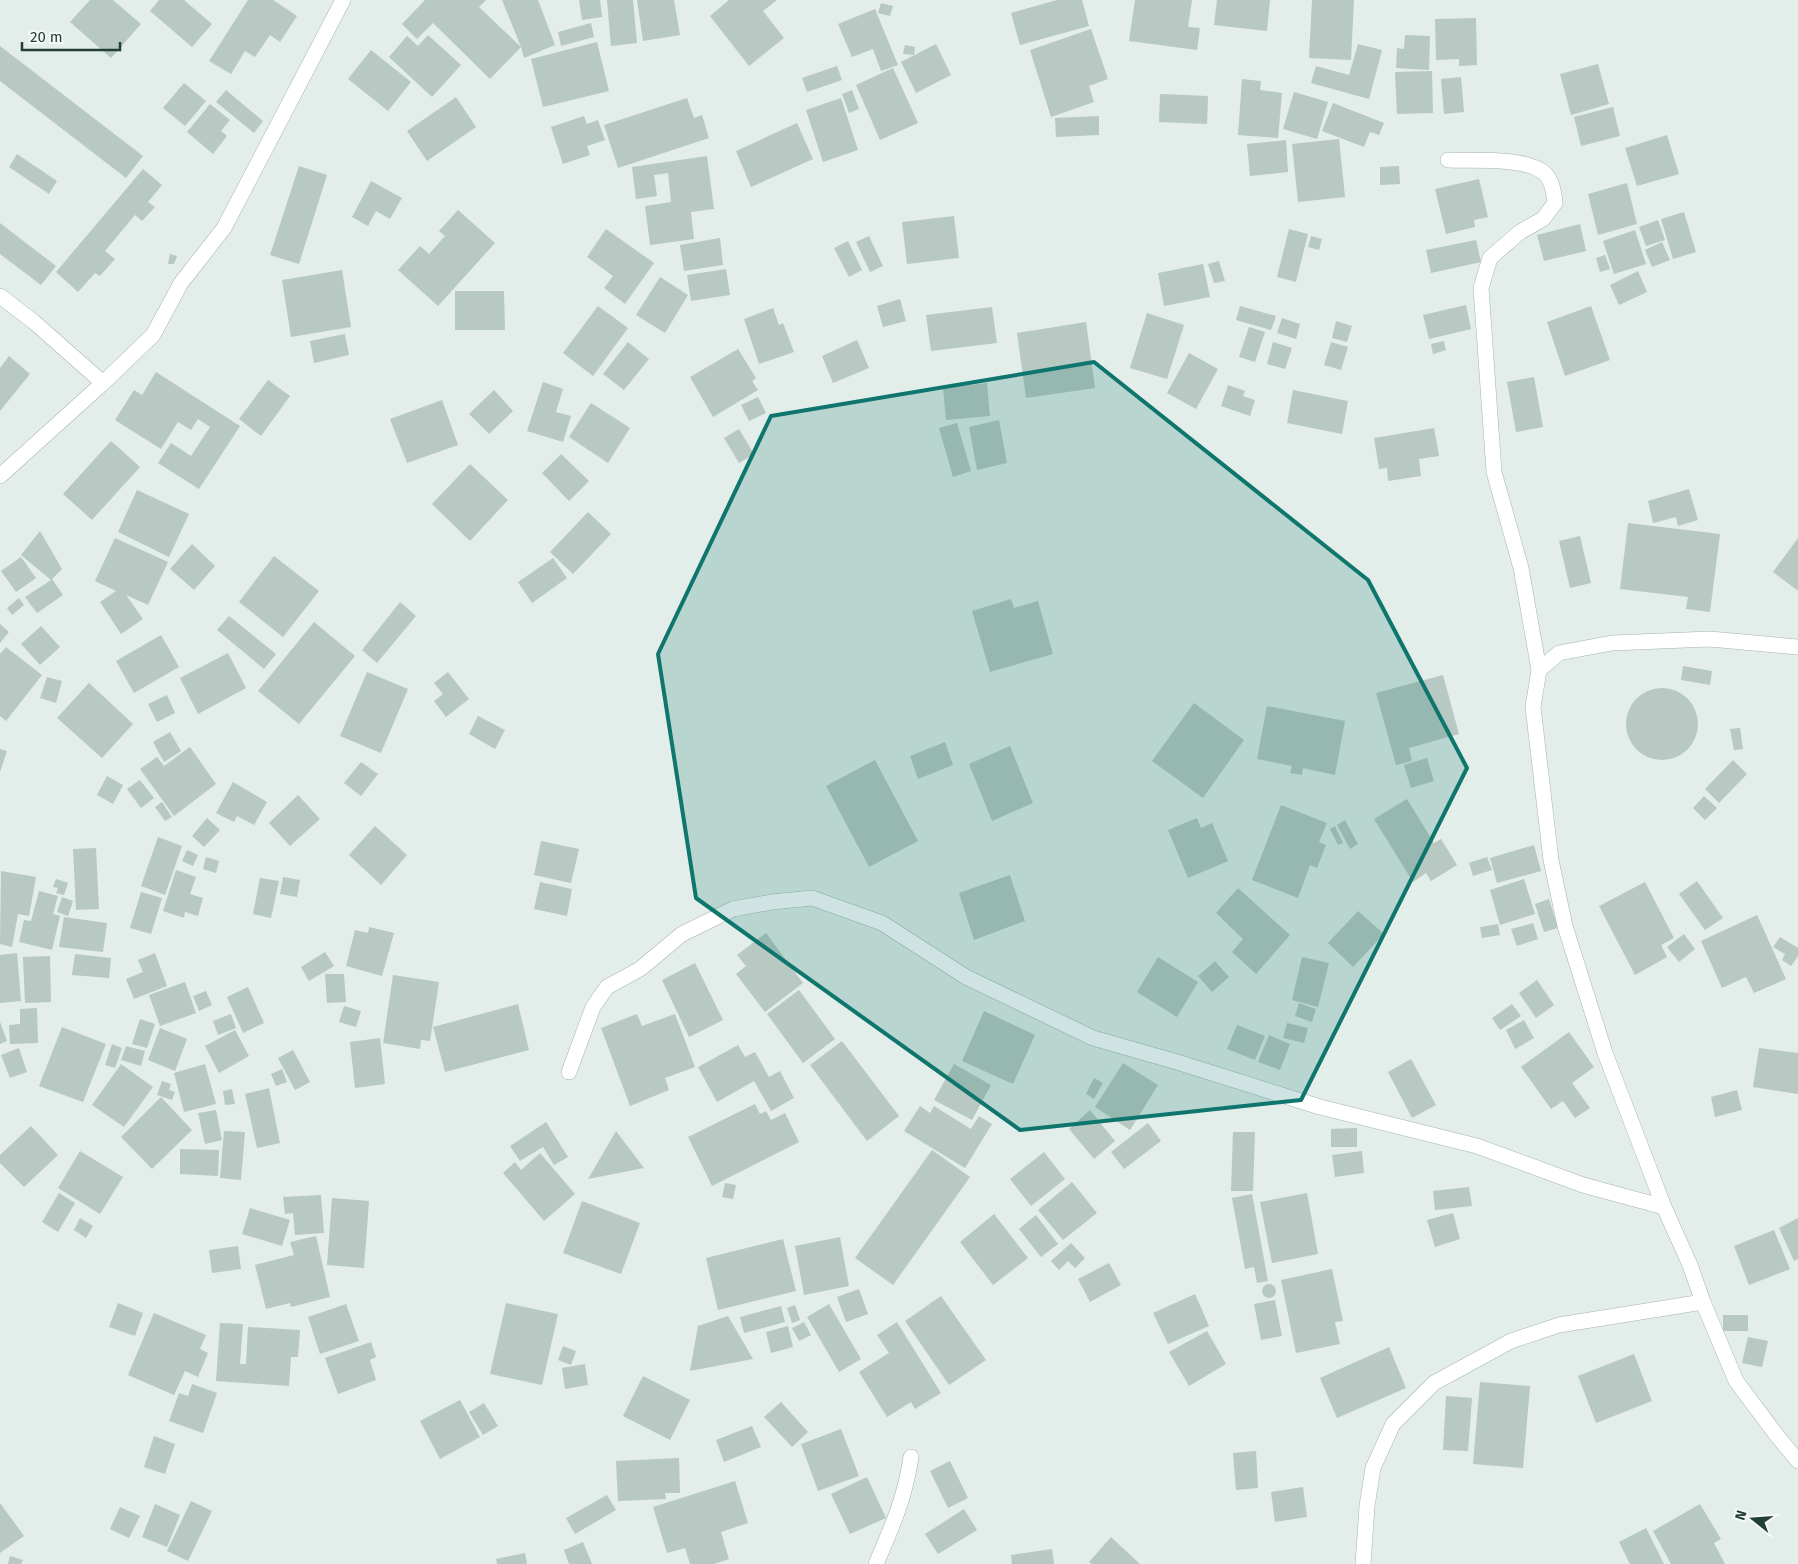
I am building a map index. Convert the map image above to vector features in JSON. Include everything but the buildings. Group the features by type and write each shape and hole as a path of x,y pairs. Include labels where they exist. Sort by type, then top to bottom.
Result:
{"street":[{"path":"0,476 153,335 181,283 224,228 343,0"},
{"path":"1448,160 1500,160 1523,165 1543,172 1553,187 1555,203 1543,219 1520,232 1490,258 1480,288 1494,472 1521,568 1539,670 1534,717 1551,860 1565,926 1605,1053 1664,1207 1690,1265 1736,1382 1798,1461"},
{"path":"0,296 34,322 103,382"},
{"path":"1539,670 1559,653 1612,643 1710,639 1798,647"},
{"path":"569,1072 593,1007 607,987 640,970 682,934 733,909 772,902 812,898 882,923 966,977 1093,1038 1320,1107 1477,1146 1584,1185 1664,1207"},
{"path":"1363,1564 1367,1506 1373,1468 1393,1424 1434,1383 1511,1341 1559,1325 1704,1302"},
{"path":"876,1564 907,1484 911,1457"}],"highlighted area":[{"path":"1094,362 1368,580 1467,768 1301,1100 1020,1130 696,898 658,654 771,416"}]}
